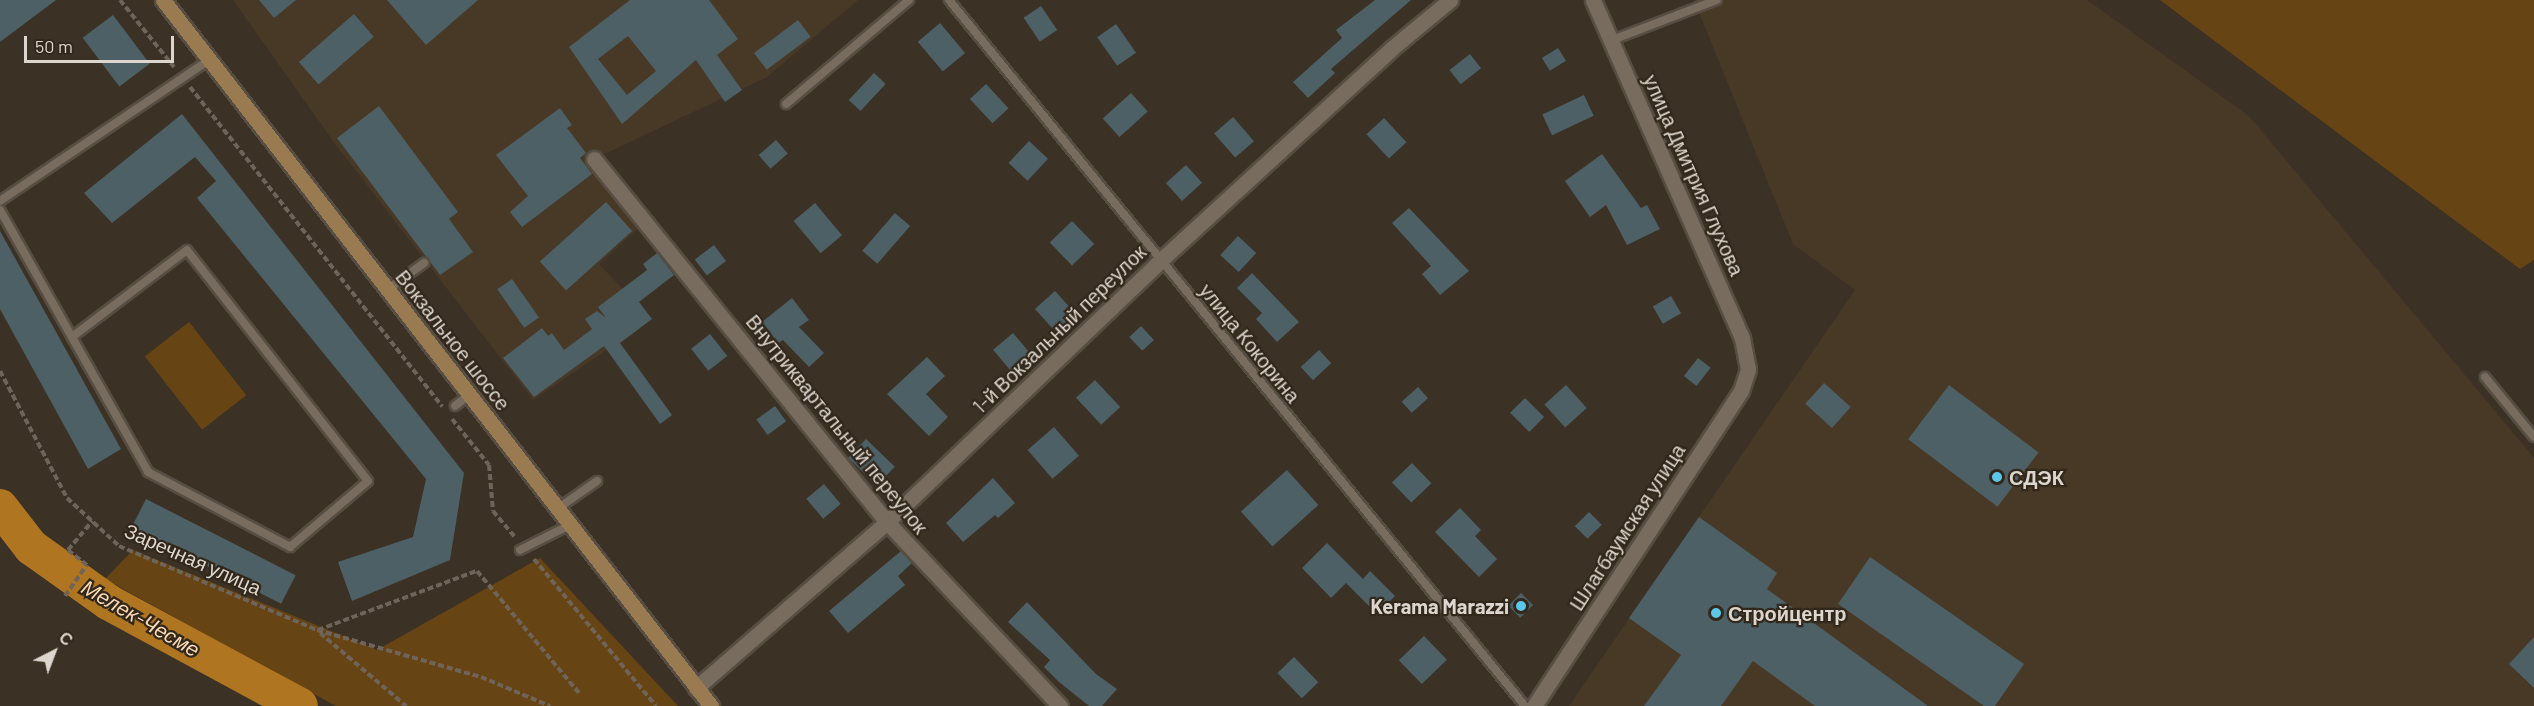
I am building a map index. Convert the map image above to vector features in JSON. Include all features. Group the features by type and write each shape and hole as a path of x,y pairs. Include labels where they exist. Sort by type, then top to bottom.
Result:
{"main road":[{"name":"Вокзальное шоссе","path":"163,0 711,706"}],"street":[{"name":"1-й Вокзальный переулок","path":"696,688 887,522 1161,260 1450,0"},
{"name":"улица Дмитрия Глухова","path":"1593,0 1742,338 1748,369"},
{"name":"Внутриквартальный переулок","path":"594,159 887,522 1060,706"},
{"name":"Шлагбаумская улица","path":"1534,706 1741,392 1748,369"}],"lane":[{"path":"786,104 909,0"},
{"name":"улица Кокорина","path":"949,0 1525,706"},
{"path":"1612,40 1717,0"},
{"path":"0,201 209,60"},
{"path":"0,210 148,472 290,547 368,480 187,250 72,337"},
{"path":"387,290 424,263"},
{"path":"2485,377 2534,437"},
{"path":"455,406 469,395"},
{"path":"557,509 597,481"},
{"path":"522,549 570,525"}],"path":[{"path":"120,0 489,465 493,511 522,549 656,706"},
{"name":"Заречная улица","path":"0,371 67,498 119,546 317,630"},
{"path":"65,596 87,565 68,550 92,521"},
{"path":"317,630 477,571 579,693"},
{"path":"317,630 406,706"},
{"path":"317,630 482,677 550,706"}],"shaded area":[{"path":"233,0 858,0 767,77 594,159 645,222 599,264 652,319 533,400 333,141"},
{"path":"1694,0 2087,0 2249,116 2534,458 2534,706 1569,706 1855,290 1793,244"},
{"path":"2160,0 2534,0 2534,260 2520,269"},
{"path":"189,322 246,395 202,430 145,356"},
{"path":"133,550 377,650 540,558 678,706 336,706 105,579"}],"building":[{"path":"0,0 56,0 0,42"},
{"path":"259,0 296,0 274,18"},
{"path":"387,0 478,0 426,45"},
{"path":"630,0 709,0 738,39 717,55 742,90 725,102 696,60 622,124 569,47","holes":["628,36 656,71 627,95 598,59"]},
{"path":"1375,0 1411,0 1331,69 1335,73 1308,98 1293,82 1342,38 1336,30"},
{"path":"1041,6 1057,30 1040,42 1024,18"},
{"path":"354,14 374,37 319,85 299,62"},
{"path":"113,15 150,64 119,87 83,38"},
{"path":"798,20 811,37 767,70 754,53"},
{"path":"940,23 965,53 943,72 918,42"},
{"path":"1116,24 1136,53 1117,66 1097,37"},
{"path":"1558,48 1566,61 1550,71 1542,58"},
{"path":"1470,54 1481,68 1461,84 1450,70"},
{"path":"874,73 886,84 860,111 849,100"},
{"path":"986,84 1009,108 992,123 970,99"},
{"path":"1131,93 1148,112 1119,137 1103,118"},
{"path":"1584,95 1594,116 1552,135 1542,114"},
{"path":"379,106 458,212 449,219 473,252 440,275 337,138"},
{"path":"560,108 572,125 567,128 586,153 580,158 592,174 522,227 510,212 528,196 496,155"},
{"path":"182,114 464,473 450,560 352,601 338,562 413,537 426,479 197,198 216,181 195,157 112,223 84,193"},
{"path":"1233,117 1254,141 1235,158 1214,133"},
{"path":"1384,118 1407,142 1389,159 1366,134"},
{"path":"776,140 788,154 770,169 759,155"},
{"path":"1029,141 1048,159 1028,181 1009,163"},
{"path":"1602,154 1641,208 1647,205 1660,229 1627,245 1606,205 1590,217 1565,181"},
{"path":"1186,165 1202,183 1182,201 1166,183"},
{"path":"606,202 632,231 566,291 540,262"},
{"path":"815,203 842,235 821,253 794,221"},
{"path":"1409,208 1469,271 1440,295 1422,274 1431,266 1392,223"},
{"path":"895,213 910,226 877,264 862,251"},
{"path":"1072,221 1094,244 1072,266 1050,243"},
{"path":"0,231 121,449 88,469 0,309"},
{"path":"1238,236 1256,253 1239,272 1220,255"},
{"path":"714,245 726,261 707,275 695,259"},
{"path":"657,253 674,275 639,302 652,319 620,343 672,415 660,424 604,346 534,397 503,358 542,328 548,336 552,333 564,350 592,329 585,319 597,311 606,318 598,307 647,270 643,264"},
{"path":"1252,273 1299,322 1277,342 1256,319 1262,313 1237,288"},
{"path":"512,279 539,318 524,328 497,289"},
{"path":"1055,291 1076,314 1056,332 1035,309"},
{"path":"1671,296 1681,313 1663,324 1653,306"},
{"path":"792,298 809,320 799,327 824,353 809,367 783,340 778,343 762,322"},
{"path":"1141,326 1154,340 1142,351 1129,337"},
{"path":"1013,333 1033,357 1013,373 993,350"},
{"path":"710,334 727,356 708,371 691,349"},
{"path":"1319,350 1331,363 1313,380 1301,367"},
{"path":"927,357 945,376 926,394 948,417 929,436 887,394"},
{"path":"1698,358 1711,368 1696,386 1684,376"},
{"path":"1095,380 1120,407 1101,425 1076,398"},
{"path":"1824,383 1851,407 1832,428 1805,404"},
{"path":"1566,385 1587,408 1565,427 1544,404"},
{"path":"1949,385 2038,452 1998,507 1908,439"},
{"path":"1418,387 1428,398 1412,413 1402,402"},
{"path":"1525,398 1544,417 1529,432 1510,413"},
{"path":"775,406 786,421 768,435 756,420"},
{"path":"1054,427 1079,456 1053,479 1028,450"},
{"path":"866,439 895,467 877,485 848,458"},
{"path":"1412,463 1431,483 1411,503 1392,482"},
{"path":"1287,470 1318,505 1272,546 1241,511"},
{"path":"993,478 1015,503 998,518 995,515 963,542 946,523"},
{"path":"824,484 841,504 823,519 806,499"},
{"path":"146,499 296,575 281,604 131,528"},
{"path":"1460,508 1481,530 1475,536 1497,559 1479,577 1435,532"},
{"path":"1589,512 1602,525 1588,539 1575,526"},
{"name":"Стройцентр","path":"1699,517 1777,573 1767,589 1928,706 1815,706 1753,661 1721,706 1644,706 1681,655 1629,618"},
{"path":"1327,543 1363,579 1370,571 1395,596 1377,614 1346,583 1331,598 1302,568"},
{"path":"901,551 912,563 898,576 905,585 848,633 829,611"},
{"path":"1870,557 2024,664 1995,706 1984,706 1838,604"},
{"path":"1521,593 1533,605 1520,618 1508,606"},
{"path":"1027,602 1096,674 1117,689 1102,706 1089,706 1059,682 1044,667 1050,660 1008,622"},
{"path":"1424,636 1447,660 1422,684 1399,660"},
{"path":"2534,637 2534,688 2509,664"},
{"path":"1294,657 1318,682 1302,698 1277,673"}],"waterway":[{"name":"Мелек-Чесме","path":"0,507 31,547 108,602 300,706"}],"place":[{"name":"СДЭК","path":"1997,477"},
{"name":"Kerama Marazzi","path":"1521,606"},
{"name":"Стройцентр","path":"1716,613"}]}
